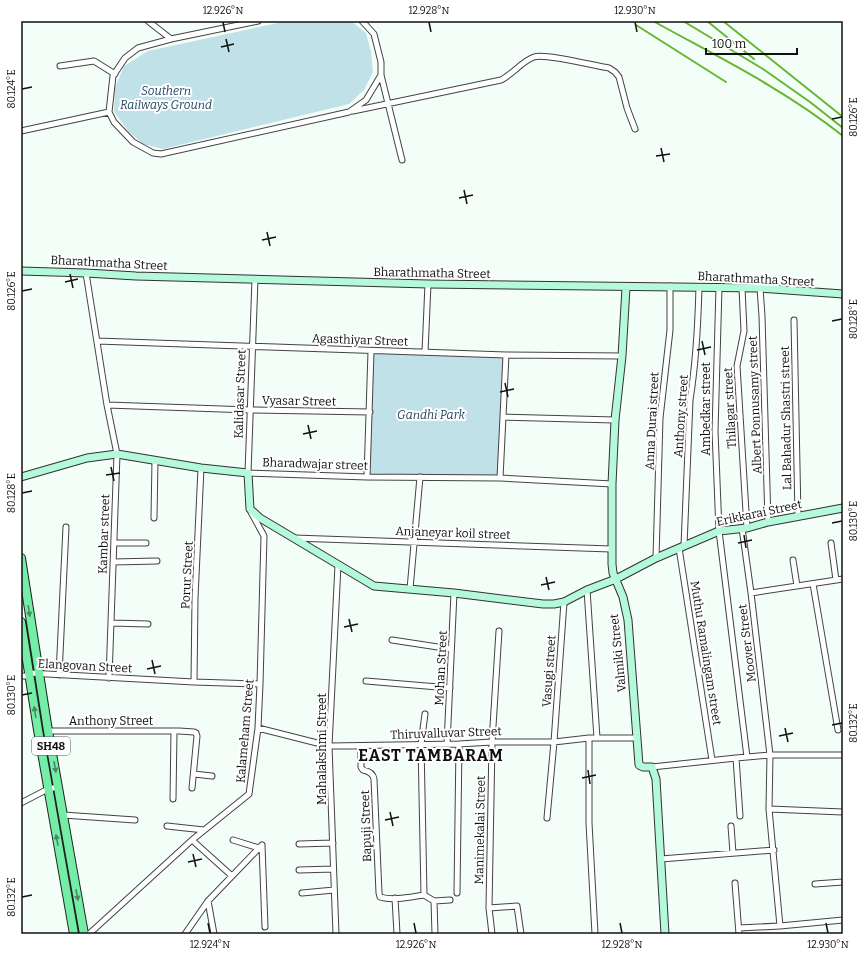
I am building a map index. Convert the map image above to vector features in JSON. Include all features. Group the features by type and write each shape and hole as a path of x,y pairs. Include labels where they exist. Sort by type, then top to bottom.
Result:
{"main road":[{"name":"SH48","path":"21,558 48,731 84,934"},
{"name":"SH48","path":"21,622 26,675 74,934"}],"street":[{"path":"148,21 171,39"},
{"path":"258,21 171,39 138,48 125,58 113,76 109,112 114,122 133,142 153,153 161,154 501,80 530,59 541,56 609,68 615,72 635,129"},
{"path":"362,21 374,34 381,62 381,75 402,160"},
{"path":"60,66 94,61 115,74"},
{"path":"350,112 366,100 381,75"},
{"path":"21,131 109,112"},
{"name":"Bharathmatha Street","path":"21,271 136,276 428,284 626,288 670,286 760,288 843,294"},
{"name":"Kambar street","path":"86,273 107,405 117,454 109,678"},
{"name":"Kalidasar Street","path":"250,509 248,473 255,279"},
{"path":"425,352 428,284"},
{"name":"Anna Durai street","path":"656,558 660,418 664,372 670,330 670,286"},
{"name":"Anthony street","path":"682,547 690,400 698,334 699,287"},
{"name":"Ambedkar street","path":"719,287 715,431 719,531 747,757"},
{"name":"Valmiki Street","path":"626,288 622,356 615,420 611,549 613,573 623,597 628,620 639,765 643,767 652,767"},
{"name":"Thilagar street","path":"742,288 744,331 737,366 744,528"},
{"name":"Albert Ponnusamy street","path":"760,288 768,522"},
{"name":"Lal Bahadur Shastri street","path":"794,320 798,516"},
{"name":"Agasthiyar Street","path":"97,341 506,355 622,356"},
{"path":"367,477 371,351"},
{"path":"500,478 506,355"},
{"name":"Vyasar Street","path":"107,405 370,412"},
{"path":"503,417 615,420"},
{"name":"Bharadwajar street","path":"21,477 87,458 117,454 201,468 248,473 367,477 500,478 612,484"},
{"path":"154,518 156,460"},
{"name":"Porur Street","path":"194,682 195,598 201,468"},
{"path":"410,589 420,477"},
{"name":"Erikkarai Street","path":"564,602 586,590 616,579 656,558 719,531 744,528 843,508"},
{"path":"250,509 260,518 374,586 454,593 543,604 564,602"},
{"name":"Kalameham Street","path":"89,934 192,840 249,794 258,728 264,536 250,509"},
{"path":"59,675 66,527"},
{"name":"Moover Street","path":"744,528 770,756"},
{"name":"Anjaneyar koil street","path":"294,538 611,549"},
{"path":"114,543 146,544"},
{"path":"831,543 836,580"},
{"name":"Muthu Ramalingam street","path":"682,547 712,760"},
{"path":"793,560 797,586"},
{"path":"113,562 157,562"},
{"name":"Mahalakshmi Street","path":"336,934 329,746 338,565"},
{"path":"751,593 843,579"},
{"path":"813,584 838,730"},
{"path":"586,590 597,738"},
{"name":"Mohan Street","path":"447,744 454,593"},
{"name":"Vasugi street","path":"547,818 564,602"},
{"path":"111,623 148,624"},
{"name":"Manimekalai Street","path":"492,934 489,908 492,742 499,631"},
{"path":"22,640 34,640"},
{"path":"392,640 451,649"},
{"name":"Elangovan Street","path":"26,675 39,674 260,684"},
{"path":"366,681 450,688"},
{"path":"425,714 421,744 424,895 434,901 450,900"},
{"name":"Thiruvalluvar Street","path":"258,728 329,746 554,742 589,738 636,738"},
{"name":"Anthony Street","path":"48,731 194,732 197,734 194,774"},
{"path":"173,799 174,732"},
{"path":"589,738 589,823 595,934"},
{"path":"458,893 459,744"},
{"name":"Bapuji Street","path":"361,746 362,770 369,772 374,779 378,893 380,897 384,898 424,895"},
{"path":"665,934 656,779 652,767 747,757 843,755"},
{"path":"770,756 769,809 780,926"},
{"path":"736,758 740,816"},
{"path":"192,788 194,774 212,776"},
{"path":"21,804 48,789 58,787"},
{"path":"769,809 843,812"},
{"path":"63,815 135,820"},
{"path":"167,826 204,830"},
{"path":"731,826 733,852"},
{"path":"192,840 232,876"},
{"path":"233,840 261,847"},
{"path":"299,844 333,843"},
{"path":"186,934 206,903 261,847"},
{"path":"261,847 265,927"},
{"path":"661,859 733,852 774,850"},
{"path":"299,870 334,869"},
{"path":"815,884 843,882"},
{"path":"735,883 739,934"},
{"path":"302,893 334,890"},
{"path":"395,898 397,934"},
{"path":"434,901 435,934"},
{"path":"206,903 214,934"},
{"path":"489,908 517,906 521,934"},
{"path":"739,928 843,920"}],"green space":[{"name":"Southern Railways Ground","path":"287,21 351,21 366,33 371,52 373,72 364,90 349,104 163,149 143,144 129,132 114,112 115,88 124,66 148,51"},
{"name":"Gandhi Park","path":"371,351 503,355 501,476 367,477"}],"railway":[{"path":"653,21 774,88 798,103 843,136"},
{"path":"683,21 763,69 810,102 843,128"},
{"path":"707,21 754,59"},
{"path":"723,21 843,117"},
{"path":"636,25 726,82"}],"district":[{"name":"EAST TAMBARAM","path":"431,755"}]}
